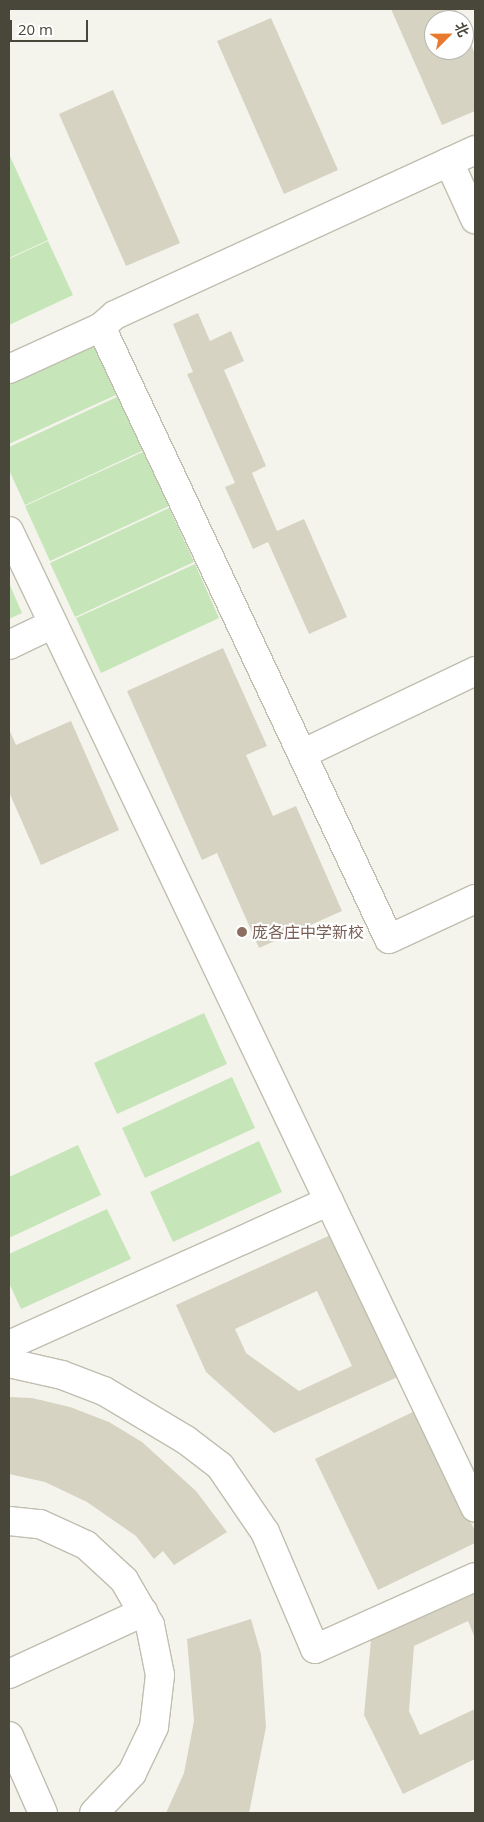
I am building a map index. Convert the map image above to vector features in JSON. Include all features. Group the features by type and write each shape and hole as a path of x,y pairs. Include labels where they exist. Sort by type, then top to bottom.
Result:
{"street":[{"path":"9,369 101,327 115,316 475,150"},
{"path":"449,162 475,219"},
{"path":"101,327 389,939 475,899"},
{"path":"9,531 475,1507"},
{"path":"9,645 53,624"},
{"path":"302,754 475,671"},
{"path":"9,1346 329,1201"},
{"path":"9,1363 62,1375 104,1391 186,1440 220,1466 248,1502 265,1532 315,1649 475,1577"},
{"path":"9,1521 40,1524 86,1545 124,1580 150,1625 160,1676 154,1727 132,1774 94,1813"},
{"path":"9,1674 142,1612"},
{"path":"9,1736 43,1813"}],"green space":[{"path":"9,154 48,240 9,258"},
{"path":"48,241 73,295 9,325 9,259"},
{"path":"93,340 118,394 9,444 9,379"},
{"path":"119,396 144,450 25,505 9,470 9,447"},
{"path":"145,451 169,506 50,561 25,506"},
{"path":"169,508 194,562 75,617 50,563"},
{"path":"195,564 219,618 101,673 76,618"},
{"path":"9,583 22,613 9,619"},
{"path":"204,1013 227,1064 117,1114 94,1063"},
{"path":"232,1077 255,1128 145,1178 122,1128"},
{"path":"259,1141 282,1192 173,1242 150,1192"},
{"path":"78,1145 101,1195 9,1238 9,1177"},
{"path":"107,1209 131,1259 21,1309 9,1283 9,1254"}],"building":[{"path":"391,9 456,9 424,10 424,60 474,60 474,52 475,54 475,111 442,125"},
{"path":"271,18 338,170 284,194 217,41"},
{"path":"113,90 180,243 126,266 59,114"},
{"path":"198,313 210,341 231,331 244,361 224,370 266,466 252,473 277,531 304,519 347,617 309,634 268,542 253,549 225,487 235,483 187,374 193,372 173,324"},
{"path":"223,648 267,746 246,755 273,816 296,806 342,911 259,948 217,853 202,860 127,691"},
{"path":"71,721 119,830 41,865 9,792 9,729 16,745"},
{"path":"337,1232 402,1375 274,1433 206,1372 176,1305","holes":["317,1291 352,1366 299,1391 246,1353 235,1329"]},
{"path":"9,1397 32,1398 70,1407 109,1422 142,1442 196,1491 227,1532 174,1565 163,1551 154,1559 136,1536 87,1502 45,1482 9,1474"},
{"path":"417,1410 475,1531 475,1543 378,1590 315,1459"},
{"path":"475,1589 475,1638 468,1621 414,1646 409,1711 420,1735 475,1709 475,1759 403,1794 364,1715 371,1640"},
{"path":"251,1619 261,1654 266,1727 249,1813 166,1813 184,1773 194,1721 187,1639"}],"place":[{"name":"庞各庄中学新校","path":"242,932"}]}
